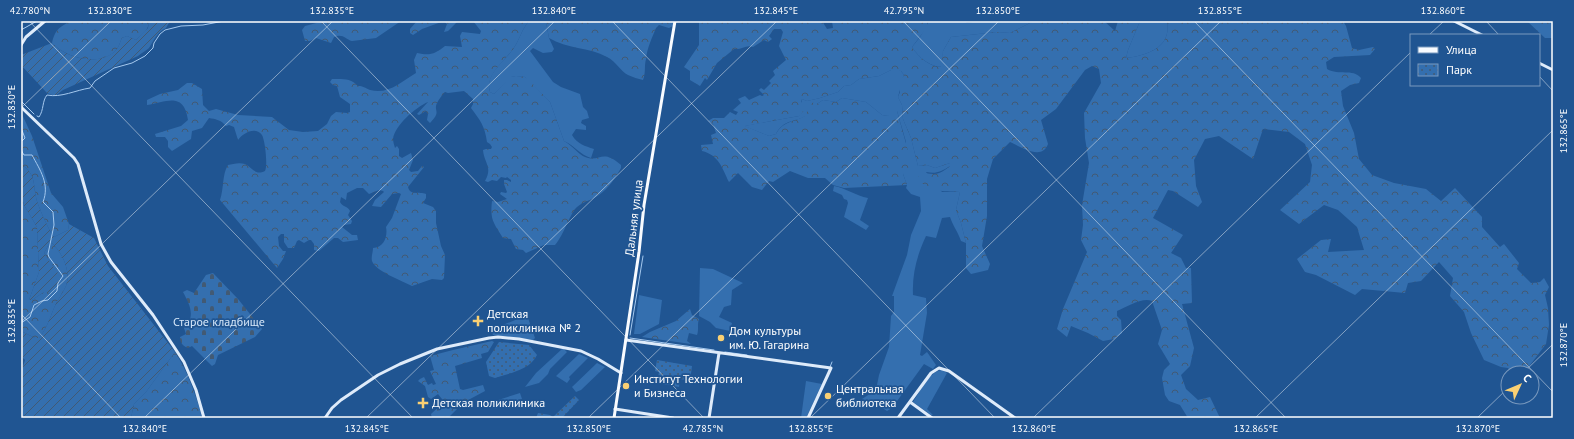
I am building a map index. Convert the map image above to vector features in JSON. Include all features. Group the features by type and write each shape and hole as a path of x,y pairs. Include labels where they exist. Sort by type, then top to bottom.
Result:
{"main road":[{"name":"Дальняя улица","path":"614,418 639,252 644,205 675,21"}],"street":[{"path":"21,44 26,37 45,21"},
{"path":"1454,21 1480,34"},
{"path":"1540,64 1553,70"},
{"path":"21,107 74,158 78,164 101,244 111,262 153,315 184,362 196,390 204,418"},
{"path":"326,418 332,408 341,400 378,375 400,364 431,351 489,338 498,337 519,339 581,351 598,358 621,373"},
{"path":"626,340 831,368 808,418"},
{"path":"709,418 719,353"},
{"path":"898,418 911,403 933,370 942,368 1015,418"},
{"path":"911,403 932,418"},
{"path":"615,409 673,418"}],"green space":[{"path":"71,21 149,21 149,24 143,34 136,40 127,36 122,38 117,49 110,55 102,58 84,59 66,53 52,43 58,29"},
{"path":"149,21 170,21 166,28 154,39 148,49 138,56 63,90 55,96 47,93 21,65 21,55 52,43 66,53 84,59 102,58 110,55 117,49 122,38 127,36 136,40 148,28"},
{"path":"324,21 401,21 376,38 352,41 344,37 337,36 334,37 331,43 316,38 310,41 305,41 302,30 305,26"},
{"path":"417,21 444,21 422,29 413,35 410,33 410,29"},
{"path":"444,21 458,21 448,31 444,32 447,24"},
{"path":"473,21 529,21 515,46 493,73 489,85 490,92 494,94 510,77 525,77 550,102 564,141 585,157 609,157 621,165 621,168 612,183 603,192 574,210 555,245 544,245 526,253 523,250 516,249 511,239 503,238 497,228 491,213 492,201 498,202 507,199 500,194 501,192 507,192 504,180 511,182 511,180 507,177 501,177 497,181 485,181 488,168 483,150 491,149 492,147 487,142 482,124 471,108 473,99 464,91 445,92 437,103 436,116 430,123 427,120 428,114 426,111 419,115 417,114 428,102 423,104 402,122 393,139 395,148 397,146 399,149 399,156 402,158 411,153 413,160 409,170 411,172 418,171 422,166 424,167 408,187 409,190 413,192 426,194 426,198 423,203 433,207 436,211 436,223 441,246 445,255 444,278 442,280 432,279 412,286 384,272 374,265 372,261 373,248 380,246 386,238 386,227 392,218 401,194 392,194 381,207 372,206 375,200 384,192 383,191 379,190 369,194 363,188 357,188 347,193 346,200 341,197 340,202 349,209 350,211 348,215 352,221 351,224 344,225 342,227 352,235 357,235 358,240 343,242 338,238 334,238 319,251 314,250 314,244 311,240 304,243 299,240 294,248 288,248 284,242 284,234 281,234 278,237 279,246 283,251 286,251 277,268 220,200 228,165 243,163 256,172 259,173 265,171 266,153 262,135 259,132 253,131 246,133 238,140 234,127 229,125 226,126 218,120 209,118 202,128 192,131 191,139 172,151 168,147 168,141 165,137 156,137 155,134 181,126 188,120 186,111 183,105 173,100 147,105 147,100 160,94 178,90 187,83 192,83 202,89 203,105 209,111 216,109 238,115 272,117 289,130 303,132 318,131 327,124 331,116 336,112 350,112 350,104 340,97 337,86 330,82 332,79 349,80 358,86 377,91 383,91 394,87 416,73 414,60 417,53 432,54 445,46 462,47 460,36 462,32 480,34 481,31"},
{"path":"529,21 546,22 549,38 554,49 552,52 543,53 533,48 530,51 553,82 561,87 580,94 583,107 587,111 589,118 582,120 581,123 586,126 586,130 576,129 572,135 579,143 594,149 591,158 564,141 550,102 525,77 511,77 494,94 490,92 489,85 493,73 515,46"},
{"path":"544,21 673,21 673,26 669,28 659,25 656,28 647,51 643,80 628,75 610,59 600,54 556,42 549,38 546,22"},
{"path":"699,21 822,21 827,29 833,28 832,21 929,21 927,23 928,26 912,47 925,61 937,67 941,67 943,51 951,37 997,32 1010,33 1034,21 1104,21 1115,31 1118,21 1140,21 1126,58 1150,52 1162,44 1166,38 1168,30 1167,21 1343,21 1346,26 1352,48 1359,50 1373,47 1375,49 1370,55 1334,57 1326,62 1327,69 1336,72 1354,73 1361,78 1359,83 1350,85 1341,91 1343,106 1354,133 1359,159 1372,175 1394,183 1426,189 1441,201 1455,188 1482,217 1482,227 1500,247 1504,244 1519,263 1517,269 1531,283 1540,282 1544,278 1549,287 1545,295 1548,308 1549,325 1546,344 1530,365 1500,365 1500,367 1484,360 1471,333 1464,312 1450,296 1453,278 1439,262 1421,281 1408,283 1405,293 1362,289 1355,295 1316,275 1305,272 1297,259 1321,240 1331,239 1328,252 1364,250 1357,227 1338,210 1324,205 1299,224 1280,210 1310,182 1312,165 1305,144 1289,132 1263,129 1253,159 1219,136 1205,139 1194,160 1196,186 1202,202 1198,207 1173,191 1168,190 1153,218 1183,235 1171,253 1181,258 1186,268 1191,268 1192,303 1182,304 1194,348 1190,366 1181,375 1186,389 1198,400 1210,397 1220,418 1188,418 1180,405 1169,401 1165,395 1162,378 1164,370 1170,364 1158,344 1162,330 1152,301 1139,301 1117,311 1117,316 1121,320 1122,333 1114,339 1103,341 1071,326 1067,337 1057,329 1063,309 1087,252 1081,240 1083,225 1082,205 1089,163 1085,138 1084,113 1101,83 1099,69 1092,66 1085,70 1056,109 1041,120 1048,144 1045,149 1041,152 1031,151 1010,142 993,159 987,179 987,216 982,246 990,264 988,270 971,274 966,268 966,243 956,210 960,192 937,190 928,187 917,180 920,173 938,173 950,166 950,163 935,168 927,165 918,166 911,138 903,119 902,105 898,97 900,92 899,86 904,75 901,71 891,70 879,76 859,79 851,85 844,86 838,92 820,98 807,101 802,99 801,102 807,107 799,116 745,126 769,136 776,134 785,124 805,116 811,102 817,104 823,100 836,102 842,98 866,102 882,115 888,116 893,109 897,111 910,158 908,171 903,174 907,185 844,188 833,185 825,178 808,178 790,171 773,182 769,181 762,190 752,187 738,173 729,182 722,167 716,159 708,153 702,151 701,145 713,144 711,135 716,133 713,124 708,121 713,118 724,118 730,112 736,115 738,112 733,110 741,103 738,99 745,96 749,100 760,95 764,95 759,90 761,88 764,90 771,83 769,81 775,75 773,71 786,60 779,46 783,32 781,29 774,29 769,36 772,39 768,42 764,40 753,47 748,46 734,49 717,63 707,80 705,78 700,86 690,80 690,71 684,67 699,45"},
{"path":"929,21 964,21 967,23 979,21 1034,21 1010,33 997,32 951,37 943,51 942,67 938,67 925,61 912,47 920,37"},
{"path":"1140,21 1167,21 1168,30 1166,38 1162,44 1150,52 1126,58 1128,50"},
{"path":"1527,21 1553,21 1553,38 1545,38"},
{"path":"896,69 901,71 904,75 898,97 902,105 903,119 911,138 918,166 927,165 935,168 950,163 950,166 936,173 926,172 942,192 960,192 956,210 966,243 961,241 950,217 942,218 936,238 926,236 916,265 913,280 913,295 926,298 927,313 920,355 922,356 927,352 936,365 933,369 924,364 892,408 887,411 876,404 866,405 862,399 876,390 879,375 889,347 891,316 894,312 894,296 892,296 907,255 911,235 921,211 920,197 911,194 906,188 907,185 903,174 906,142 897,111 888,116 882,115 866,102 842,98 836,102 823,100 809,109 806,116 785,124 776,134 769,136 744,126 799,116 802,99 807,101 820,98 838,92 844,86 851,85 859,79 879,76"},
{"path":"21,112 32,136 51,193 63,207 69,224 68,230 54,237 38,205 31,174 24,166 21,166"},
{"path":"21,166 24,166 31,174 38,205 52,235 54,237 68,230 69,224 94,238 108,266 175,352 146,392 134,404 131,418 21,418 21,373 25,360 21,356 21,331 35,338 39,338 46,328 55,305 66,286 67,269 60,252 52,243 49,244 44,253 61,279 54,293 44,292 32,300 29,300 39,272 37,227 24,205 21,194"},
{"path":"834,186 868,198 860,220 869,226 866,230 844,217 848,203 842,195 833,191"},
{"path":"21,194 24,205 37,227 39,272 29,300 32,300 44,292 48,259 44,253 49,244 52,243 60,252 67,269 66,286 55,305 46,328 39,338 35,338 21,331"},
{"path":"700,268 713,269 743,283 732,290 731,305 724,307 719,317 732,323 730,331 716,328 710,322 699,316"},
{"name":"Старое кладбище","path":"213,273 238,299 262,329 255,337 218,355 215,364 212,366 192,346 188,348 183,345 180,337 186,334 184,328 188,324 191,315 190,306 183,292 187,290 194,293 206,275"},
{"path":"639,295 662,300 659,324 640,334 634,334"},
{"path":"690,309 692,315 699,319 697,335 689,333 687,341 691,344 642,337 676,321"},
{"path":"525,316 528,318 535,338 533,340 493,335 493,329"},
{"path":"492,341 494,342 488,352 481,354 482,358 455,366 460,389 463,390 483,385 485,391 457,406 457,409 448,418 432,418 431,414 443,403 442,399 438,394 431,399 428,397 425,386 418,381 424,377 428,385 432,383 433,385 436,384 430,371 434,370 430,356"},
{"path":"499,342 529,345 537,355 525,368 495,378 489,376 486,362"},
{"path":"562,349 567,352 550,369 548,374 539,383 525,387 536,373"},
{"path":"175,352 184,367 191,384 202,418 131,418 134,404 146,392"},
{"path":"579,354 588,358 569,377 570,379 567,383 556,376"},
{"path":"657,360 692,366 690,381 680,379 679,387 657,383 659,372 655,371"},
{"path":"597,363 605,367 581,390 576,392 572,387"},
{"path":"942,370 947,373 927,409 933,415 931,415 913,402 929,378 937,371"},
{"path":"806,381 822,384 806,418 801,418"},
{"path":"520,393 522,399 495,409 495,401"},
{"path":"575,396 579,400 562,418 536,418 538,413 553,417"}],"waterway":[{"path":"21,30 37,21"},
{"path":"37,116 39,117 41,114 44,100 47,95 63,95 90,88 95,81 114,68 132,63 145,56 153,48 154,43 160,34 165,30 181,26 203,25 224,21"},
{"path":"21,101 34,114"},
{"path":"21,128 25,138 21,142"},
{"path":"21,150 24,155 32,155 43,177 45,183 45,195 43,202 53,212 54,225 48,254 63,276 58,283 57,291 48,300 34,305 30,317 21,323"},
{"path":"630,335 643,256"},
{"path":"630,338 714,350"},
{"path":"725,352 747,355"},
{"path":"830,367 832,362"}],"place":[{"name":"Детская поликлиника № 2","path":"478,321"},
{"name":"Дом культуры им. Ю. Гагарина","path":"721,338"},
{"name":"Институт Технологии и Бизнеса","path":"626,386"},
{"name":"Центральная библиотека","path":"828,396"},
{"name":"Детская поликлиника","path":"423,403"}]}
